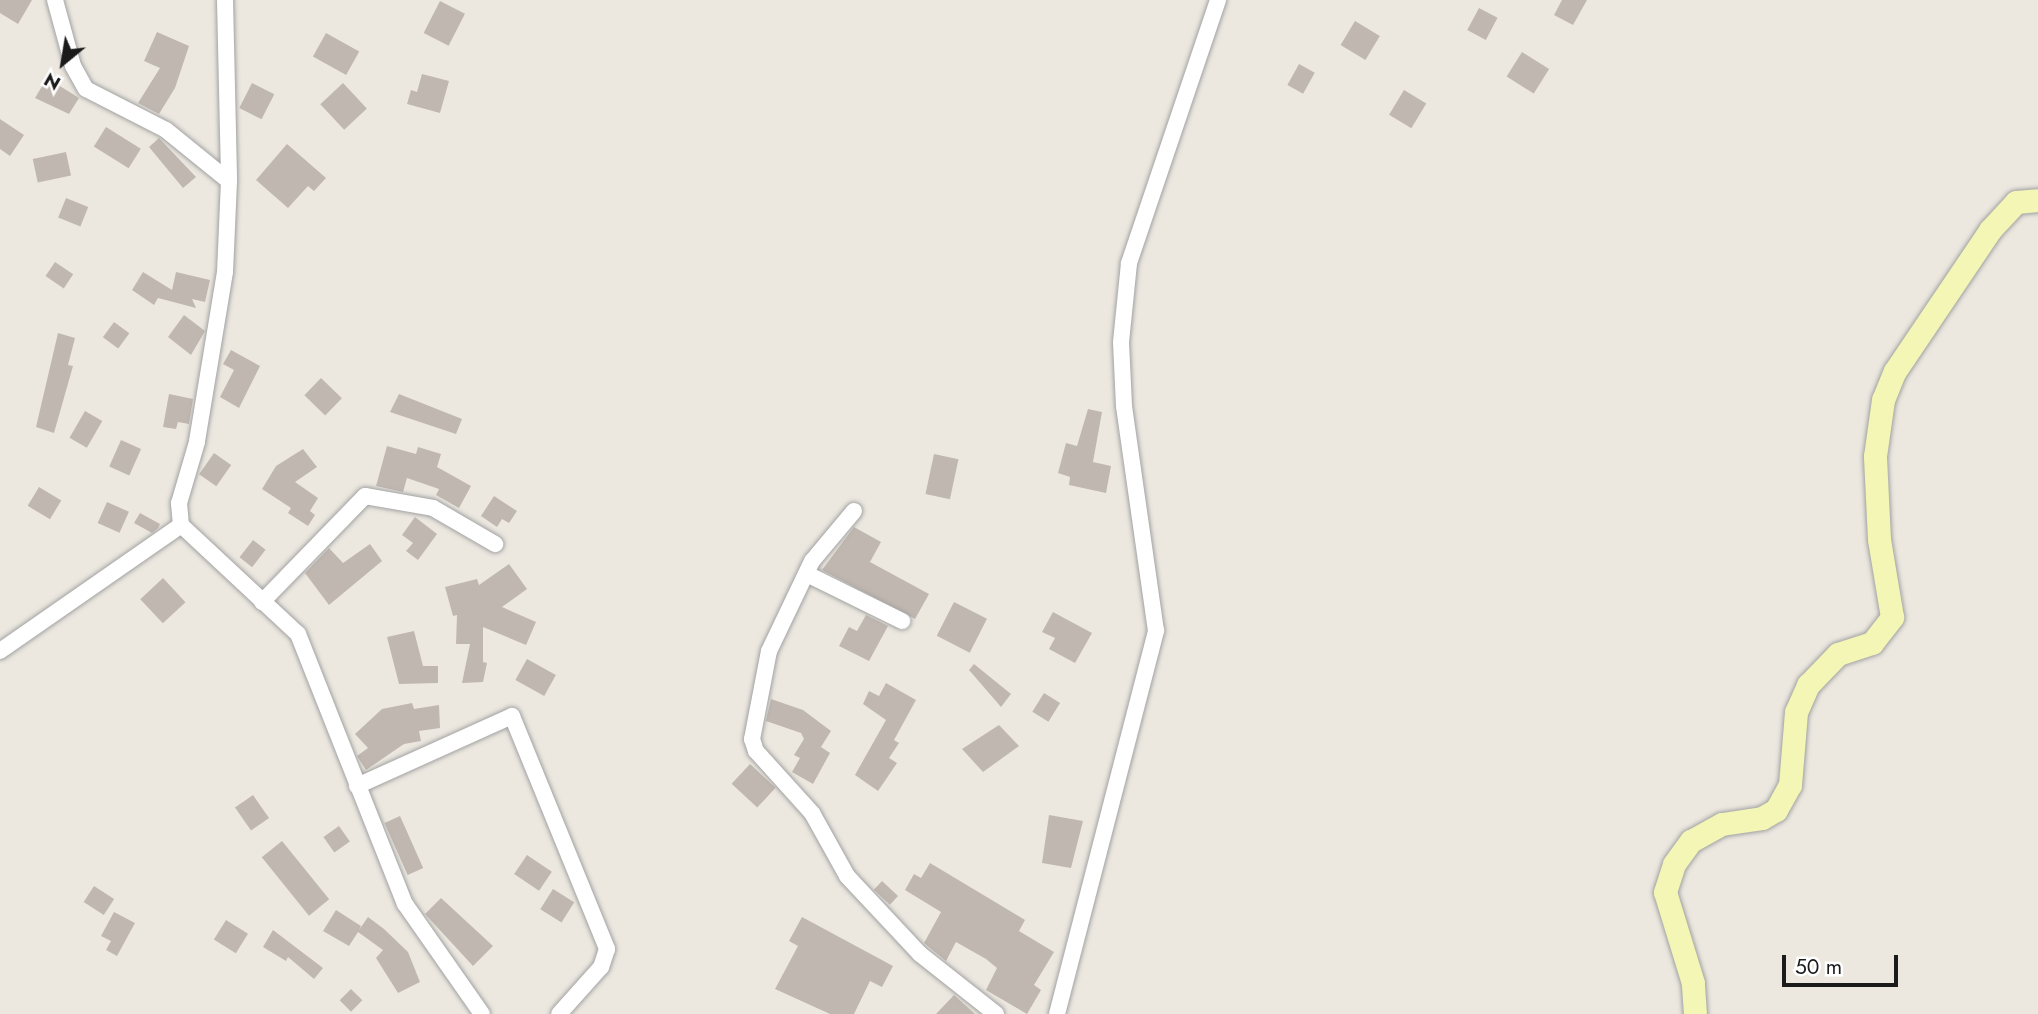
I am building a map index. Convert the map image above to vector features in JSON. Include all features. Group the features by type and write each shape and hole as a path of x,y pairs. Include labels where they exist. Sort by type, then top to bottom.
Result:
{"main road":[{"path":"1695,1014 1693,983 1665,892 1674,864 1691,841 1722,824 1762,818 1776,810 1790,785 1796,712 1808,685 1838,654 1872,643 1892,617 1879,539 1876,470 1883,400 1895,371 1990,230 2016,202 2038,200"}],"street":[{"path":"55,0 73,66 86,89 166,130 229,181"},
{"path":"225,0 229,181 225,272 197,442 179,503 181,525 298,634 405,904 482,1014"},
{"path":"1057,1014 1156,631 1124,406 1121,342 1129,263 1218,0"},
{"path":"262,602 365,496 433,509 495,544"},
{"path":"854,511 812,561 809,575 769,651 751,739 756,751 812,813 847,876 920,954 996,1014"},
{"path":"0,651 181,525"},
{"path":"809,575 902,621"},
{"path":"357,786 512,716 607,949 601,967 559,1014"}],"building":[{"path":"0,0 32,0 18,24 0,13"},
{"path":"1562,0 1587,0 1573,25 1554,15"},
{"path":"440,1 465,14 449,46 424,33"},
{"path":"1479,8 1498,18 1486,40 1467,30"},
{"path":"1355,21 1380,36 1365,60 1341,45"},
{"path":"157,32 189,46 175,88 159,114 138,103 160,68 144,61"},
{"path":"326,33 359,51 346,75 313,57"},
{"path":"1522,52 1549,69 1534,94 1507,77"},
{"path":"1299,64 1315,73 1303,94 1287,85"},
{"path":"422,74 449,81 440,113 407,104 411,90 417,92"},
{"path":"47,78 79,98 69,114 35,98"},
{"path":"252,83 274,94 262,119 239,108"},
{"path":"343,83 367,109 344,130 320,104"},
{"path":"1404,90 1426,103 1411,128 1389,115"},
{"path":"0,119 24,135 10,156 0,149"},
{"path":"106,127 141,149 129,168 94,147"},
{"path":"159,138 196,177 183,188 149,147"},
{"path":"287,144 326,178 314,191 308,186 288,208 256,180"},
{"path":"66,152 71,175 38,183 33,159"},
{"path":"66,198 88,207 80,226 58,217"},
{"path":"55,262 73,274 64,288 45,276"},
{"path":"143,272 172,290 176,272 210,280 205,302 192,299 196,308 158,298 154,305 132,290"},
{"path":"184,315 205,331 191,355 168,337"},
{"path":"114,322 129,333 118,349 103,337"},
{"path":"58,333 75,338 68,365 73,366 54,433 36,427"},
{"path":"231,350 260,366 239,408 220,397 234,370 223,364"},
{"path":"321,378 342,398 325,415 304,395"},
{"path":"169,394 193,399 189,424 178,422 176,429 163,427"},
{"path":"399,394 462,419 456,434 390,412"},
{"path":"1088,409 1102,412 1093,462 1111,466 1106,493 1069,485 1070,477 1058,473 1066,443 1077,446"},
{"path":"85,411 102,421 87,448 70,438"},
{"path":"121,440 141,449 129,475 109,466"},
{"path":"387,446 416,454 418,447 441,454 437,467 471,486 459,508 436,495 439,489 407,478 403,492 376,486"},
{"path":"303,449 317,467 295,482 318,498 310,511 315,515 308,526 288,513 291,508 262,489 276,466"},
{"path":"214,453 231,465 216,486 199,474"},
{"path":"934,454 958,459 950,499 925,494"},
{"path":"39,487 61,500 50,519 28,506"},
{"path":"494,496 517,511 509,523 502,519 497,527 481,516"},
{"path":"107,502 129,512 120,533 98,523"},
{"path":"140,513 160,524 158,528 152,533 134,523"},
{"path":"415,517 437,534 418,560 406,551 413,543 402,535"},
{"path":"854,527 881,542 870,562 929,594 915,619 822,570"},
{"path":"253,540 266,550 252,567 239,557"},
{"path":"370,544 382,561 329,605 305,573 329,548 343,563"},
{"path":"509,564 527,589 502,607 536,622 526,645 483,627 483,662 487,663 483,682 462,683 470,644 456,644 457,615 453,616 445,587 477,579 479,585"},
{"path":"163,578 186,602 163,623 140,599"},
{"path":"954,602 987,619 970,653 937,636"},
{"path":"1053,612 1092,633 1075,663 1049,649 1055,638 1042,632"},
{"path":"866,615 888,626 869,661 839,646 849,627 857,631"},
{"path":"414,631 423,666 438,666 438,683 399,684 387,637"},
{"path":"527,659 556,675 544,696 515,680"},
{"path":"974,664 1011,694 1001,707 969,670"},
{"path":"886,683 916,700 894,740 899,743 889,758 897,763 878,791 855,775 886,720 863,704 869,691 879,696"},
{"path":"1044,693 1060,703 1048,722 1032,712"},
{"path":"771,699 803,710 831,731 821,747 830,753 813,784 792,772 800,758 794,755 804,739 801,733 766,721"},
{"path":"412,703 414,709 439,705 440,728 419,731 421,741 404,744 366,770 357,756 368,748 355,734 382,709"},
{"path":"999,725 1019,746 983,772 962,749"},
{"path":"750,764 776,788 757,808 732,784"},
{"path":"253,795 269,818 251,831 235,808"},
{"path":"1049,815 1083,821 1071,868 1042,863"},
{"path":"400,816 423,868 408,875 384,823"},
{"path":"339,826 350,842 334,852 323,837"},
{"path":"282,841 329,899 309,916 262,857"},
{"path":"527,855 552,872 539,891 514,874"},
{"path":"930,863 1025,920 1019,931 1054,952 1034,985 1041,990 1027,1014 986,990 997,968 986,959 956,942 946,961 924,943 941,912 905,890 914,874 921,878"},
{"path":"882,881 898,896 890,905 874,890"},
{"path":"94,886 114,899 104,915 84,902"},
{"path":"553,889 574,902 561,923 540,909"},
{"path":"441,898 493,946 473,966 425,914"},
{"path":"336,910 361,926 359,930 368,917 384,929 408,952 420,982 398,993 376,958 383,950 358,932 349,946 323,931"},
{"path":"114,912 135,923 117,956 106,950 111,941 101,936"},
{"path":"802,917 893,966 882,987 870,981 854,1014 830,1014 775,989 798,946 789,941"},
{"path":"226,920 248,934 236,953 214,940"},
{"path":"273,930 323,968 314,979 288,957 286,961 263,947"},
{"path":"351,989 362,1000 351,1012 340,1000"},
{"path":"954,995 975,1014 936,1014"}]}
